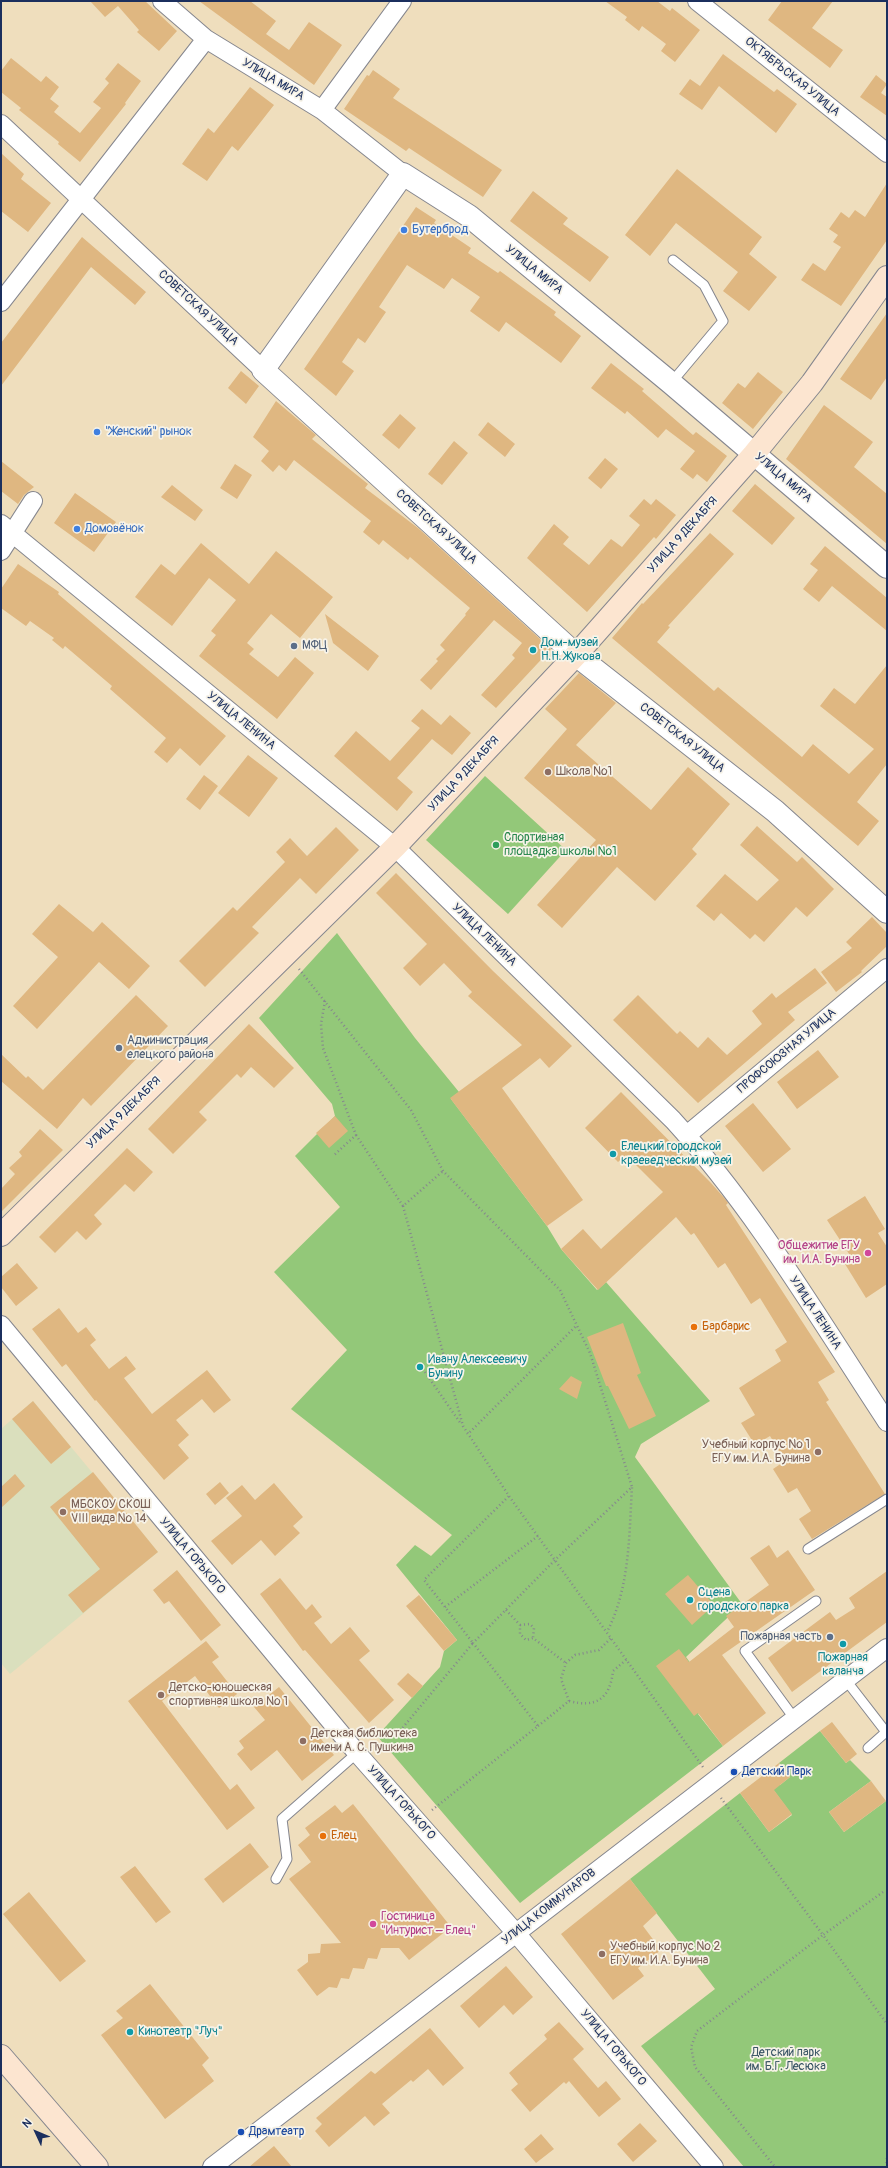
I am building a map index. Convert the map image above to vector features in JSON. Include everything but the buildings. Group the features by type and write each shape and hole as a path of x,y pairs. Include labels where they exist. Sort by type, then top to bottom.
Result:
{"main road":[{"name":"УЛИЦА 9 ДЕКАБРЯ","path":"1,1235 395,847 576,655 754,454 812,383 887,277"},
{"path":"1,2056 97,2167"}],"street":[{"name":"УЛИЦА МИРА","path":"162,1 206,39 322,110 403,174 469,216 671,383 887,567"},
{"path":"322,110 402,1"},
{"name":"ОКТЯБРЬСКАЯ УЛИЦА","path":"697,1 887,153"},
{"path":"1,302 206,39"},
{"name":"СОВЕТСКАЯ УЛИЦА","path":"1,124 263,370 576,655 775,811 887,912"},
{"path":"263,370 403,174"},
{"path":"1,551 7,529 33,501"},
{"name":"УЛИЦА ЛЕНИНА","path":"7,529 395,847 687,1135 740,1199 887,1422"},
{"name":"ПРОФСОЮЗНАЯ УЛИЦА","path":"687,1135 887,968"},
{"name":"УЛИЦА ГОРЬКОГО","path":"1,1325 357,1753 515,1932 714,2167"},
{"name":"УЛИЦА КОММУНАРОВ","path":"212,2167 515,1932 887,1648"}],"lane":[{"path":"671,383 724,321 704,285 673,260"},
{"path":"808,1549 887,1499"},
{"path":"794,1718 745,1651 816,1601"},
{"path":"845,1679 886,1732 868,1748"},
{"path":"276,1879 287,1860 282,1819 357,1753"}],"path":[{"path":"296,966 411,1110 443,1171 560,1290 577,1325 590,1353 632,1487 626,1578 618,1612 607,1632"},
{"path":"325,1001 321,1024 323,1048 356,1135 402,1206 463,1426 468,1434"},
{"path":"333,1156 356,1135"},
{"path":"402,1206 443,1171"},
{"path":"468,1434 577,1325"},
{"path":"425,1372 509,1496 705,1769"},
{"path":"395,1737 473,1643 555,1560 632,1487"},
{"path":"509,1496 424,1580 538,1726"},
{"path":"445,1607 538,1536"},
{"path":"506,1610 520,1625 520,1634 526,1640 533,1638"},
{"path":"520,1625 530,1624 534,1628 533,1638"},
{"path":"533,1638 566,1663"},
{"path":"569,1701 561,1679 566,1663 575,1655 599,1650 611,1638"},
{"path":"569,1701 589,1705 597,1701 606,1694 612,1683 613,1671 627,1659"},
{"path":"432,1810 569,1701"},
{"path":"717,1793 824,1935 887,2024"},
{"path":"775,2167 695,2067 691,2047 697,2031 824,1935 883,1892 887,1892"},
{"path":"886,2167 887,2157"}],"shaded area":[{"name":"МБСКОУ СКОШ VIII вида № 14","path":"33,1401 158,1552 10,1674 1,1663 1,1429"}],"green space":[{"name":"Спортивная площадка школы №1","path":"485,776 566,850 508,914 426,840"},
{"path":"337,933 415,1038 459,1092 451,1099 547,1226 561,1249 597,1290 606,1282 710,1401 641,1444 635,1457 742,1604 686,1657 717,1699 698,1714 723,1746 520,1903 377,1736 440,1667 444,1651 457,1640 396,1565 415,1545 431,1556 452,1535 291,1409 347,1350 274,1272 340,1207 295,1156 335,1116 332,1104 259,1018"},
{"name":"Детский парк им. Б.Г. Лесюка","path":"820,1731 846,1763 850,1760 871,1781 829,1812 844,1832 886,1801 887,1803 887,2167 744,2167 641,2046 715,1989 630,1879 740,1793 769,1832 792,1815 769,1784 776,1779 780,1785 790,1777 779,1763"}],"place":[{"name":"Бутерброд","path":"404,230"},
{"name":"\"Женский\" рынок","path":"97,432"},
{"name":"Домовёнок","path":"77,529"},
{"name":"МФЦ","path":"294,646"},
{"name":"Дом-музей Н.Н. Жукова","path":"533,650"},
{"name":"Школа №1","path":"548,772"},
{"name":"Спортивная площадка школы №1","path":"496,845"},
{"name":"Администрация елецкого района","path":"119,1048"},
{"name":"Елецкий городской краеведческий музей","path":"613,1154"},
{"name":"Общежитие ЕГУ им. И.А. Бунина","path":"868,1253"},
{"name":"Барбарис","path":"694,1327"},
{"name":"Ивану Алексеевичу Бунину","path":"420,1367"},
{"name":"Учебный корпус № 1 ЕГУ им. И.А. Бунина","path":"818,1452"},
{"name":"МБСКОУ СКОШ VIII вида № 14","path":"63,1512"},
{"name":"Сцена городского парка","path":"690,1600"},
{"name":"Пожарная часть","path":"830,1637"},
{"name":"Пожарная каланча","path":"843,1644"},
{"name":"Детско-юношеская спортивная школа № 1","path":"161,1695"},
{"name":"Детская библиотека имени А. С. Пушкина","path":"303,1741"},
{"name":"Детский Парк","path":"734,1772"},
{"name":"Елец","path":"323,1836"},
{"name":"Гостиница \"Интурист – Елец\"","path":"373,1924"},
{"name":"Учебный корпус № 2 ЕГУ им. И.А. Бунина","path":"602,1954"},
{"name":"Кинотеатр \"Луч\"","path":"130,2032"},
{"name":"Драмтеатр","path":"241,2132"}]}
